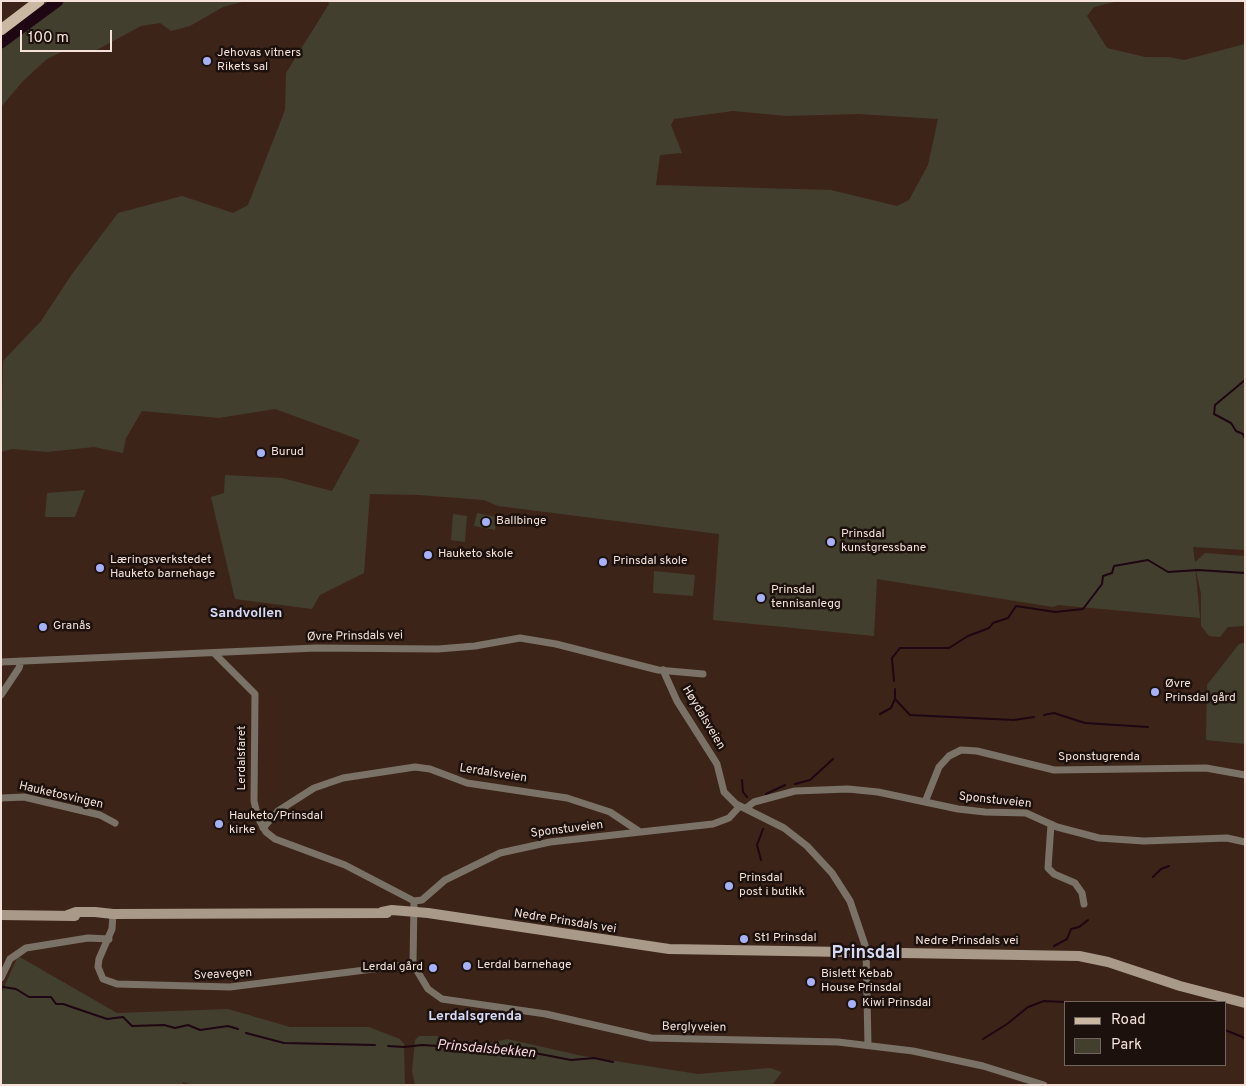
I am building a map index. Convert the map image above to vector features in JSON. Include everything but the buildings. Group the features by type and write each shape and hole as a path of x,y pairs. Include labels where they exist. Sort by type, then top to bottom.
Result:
{"main road":[{"path":"3,30 39,1"},
{"name":"Nedre Prinsdals vei","path":"1,915 68,915 76,912 108,914 382,912 414,909 475,921 670,949 1085,956 1245,1003"}],"street":[{"name":"Øvre Prinsdals vei","path":"1,662 326,648 438,649 475,646 498,640 520,638 556,644 663,670 704,674"},
{"name":"Lerdalsfaret","path":"214,653 255,694 254,801 256,814 263,828"},
{"path":"1,695 19,668 20,661"},
{"name":"Høydalsveien","path":"663,670 677,701 717,764 724,792 743,807 796,836 826,866 850,901 864,938 866,953 868,1045"},
{"name":"Sponstugrenda","path":"925,802 939,767 949,756 961,750 977,751 1054,770 1206,768 1245,775"},
{"name":"Lerdalsveien","path":"263,828 278,811 290,802 322,785 372,772 415,767 430,769 467,783 567,798 610,812 640,832"},
{"name":"Sponstuveien","path":"414,909 445,880 500,853 550,842 713,824 729,818 743,807 754,802 795,791 840,789 878,792 985,812 1026,813 1073,832 1112,840 1144,841 1227,838 1244,842"},
{"name":"Hauketosvingen","path":"1,798 24,797 100,815 115,823"},
{"path":"1051,824 1048,868 1054,874 1075,883 1082,893 1084,904"},
{"path":"263,828 275,839 345,865 414,909 413,964"},
{"name":"Sveavegen","path":"108,914 112,929 99,959 98,969 103,979 117,984 230,987 413,964"},
{"path":"1,978 10,959 26,948 88,938 109,939"},
{"name":"Berglyveien","path":"413,964 428,989 442,999 546,1014 633,1035 663,1039 838,1042 868,1045 951,1058 1019,1076 1044,1085"}],"green space":[{"path":"46,1 246,1 223,7 190,26 171,31 160,23 141,26 93,52 64,51 47,59 23,81 1,107 1,36"},
{"path":"328,1 1119,1 1094,7 1087,16 1107,48 1145,57 1168,57 1184,60 1245,44 1245,550 1193,547 1195,562 1205,553 1245,556 1245,626 1228,627 1220,637 1209,636 1201,626 1201,594 1195,566 1200,618 1058,605 1053,607 877,579 874,636 713,620 719,534 498,506 484,500 418,495 370,494 364,573 320,595 312,609 235,599 211,497 224,493 225,475 282,478 332,491 360,440 275,409 219,418 142,411 126,438 123,453 94,447 47,452 12,449 1,452 3,361 41,321 72,274 118,213 182,196 233,213 248,205 285,110 286,73 329,4","holes":["733,111 787,116 858,114 938,119 928,165 909,200 897,206 831,190 656,185 660,155 682,153 671,125 674,119"]},
{"path":"85,490 75,517 45,517 47,493"},
{"name":"Ballbinge","path":"477,513 497,517 495,530 474,526"},
{"path":"453,514 467,516 465,542 451,540"},
{"path":"654,571 695,575 693,596 653,593"},
{"path":"1245,643 1245,744 1206,740 1207,685 1239,644"},
{"path":"18,956 117,1013 228,1009 290,1027 369,1027 400,1039 404,1044 405,1085 193,1085 183,1082 182,1085 2,1085 1,994"},
{"path":"419,1036 437,1036 449,1041 487,1044 507,1039 583,1056 698,1074 770,1068 782,1072 772,1085 415,1085 412,1071 415,1040"}],"waterway":[{"path":"1,43 58,1"},
{"path":"1245,380 1215,405 1214,414 1231,423 1236,431 1243,434 1245,439"},
{"path":"894,681 892,658 900,648 949,648 968,636 989,628 993,623 1008,618 1016,606 1055,612 1083,609 1102,584 1103,576 1112,573 1114,566 1148,560 1168,572 1198,570 1245,573"},
{"path":"880,714 891,708 895,699 895,689"},
{"path":"895,699 910,715 1014,720 1034,717"},
{"path":"1044,715 1054,713 1085,723 1148,727"},
{"path":"795,784 810,780 833,759"},
{"path":"742,780 743,792 747,797"},
{"path":"766,794 785,785"},
{"path":"761,860 757,845 763,829"},
{"path":"1153,877 1161,869 1169,866"},
{"path":"1054,946 1067,939 1071,929 1079,927 1088,920"},
{"name":"Prinsdalsbekken","path":"3,987 16,989 29,997 51,997 56,1004 63,1004 107,1019 123,1017 132,1026 164,1025 175,1028 188,1025 200,1030 228,1026 238,1029"},
{"name":"Prinsdalsbekken","path":"983,1039 1007,1024 1028,1007 1044,1001 1064,1002"},
{"name":"Prinsdalsbekken","path":"1226,1030 1245,1038"},
{"name":"Prinsdalsbekken","path":"246,1033 284,1043 375,1045"},
{"name":"Prinsdalsbekken","path":"388,1046 422,1045 500,1050 508,1053 519,1050 571,1060 594,1058 613,1062"}],"place":[{"name":"Jehovas vitners Rikets sal","path":"207,61"},
{"name":"Burud","path":"261,453"},
{"name":"Ballbinge","path":"486,522"},
{"name":"Prinsdal kunstgressbane","path":"831,542"},
{"name":"Hauketo skole","path":"428,555"},
{"name":"Prinsdal skole","path":"603,562"},
{"name":"Læringsverkstedet Hauketo barnehage","path":"100,568"},
{"name":"Prinsdal tennisanlegg","path":"761,598"},
{"name":"Granås","path":"43,627"},
{"name":"Øvre Prinsdal gård","path":"1155,692"},
{"name":"Hauketo/Prinsdal kirke","path":"219,824"},
{"name":"Prinsdal post i butikk","path":"729,886"},
{"name":"St1 Prinsdal","path":"744,939"},
{"name":"Lerdal barnehage","path":"467,966"},
{"name":"Lerdal gård","path":"433,968"},
{"name":"Bislett Kebab House Prinsdal","path":"811,982"},
{"name":"Kiwi Prinsdal","path":"852,1004"}],"district":[{"name":"Sandvollen","path":"246,614"},
{"name":"Prinsdal","path":"866,954"},
{"name":"Lerdalsgrenda","path":"475,1017"}]}
